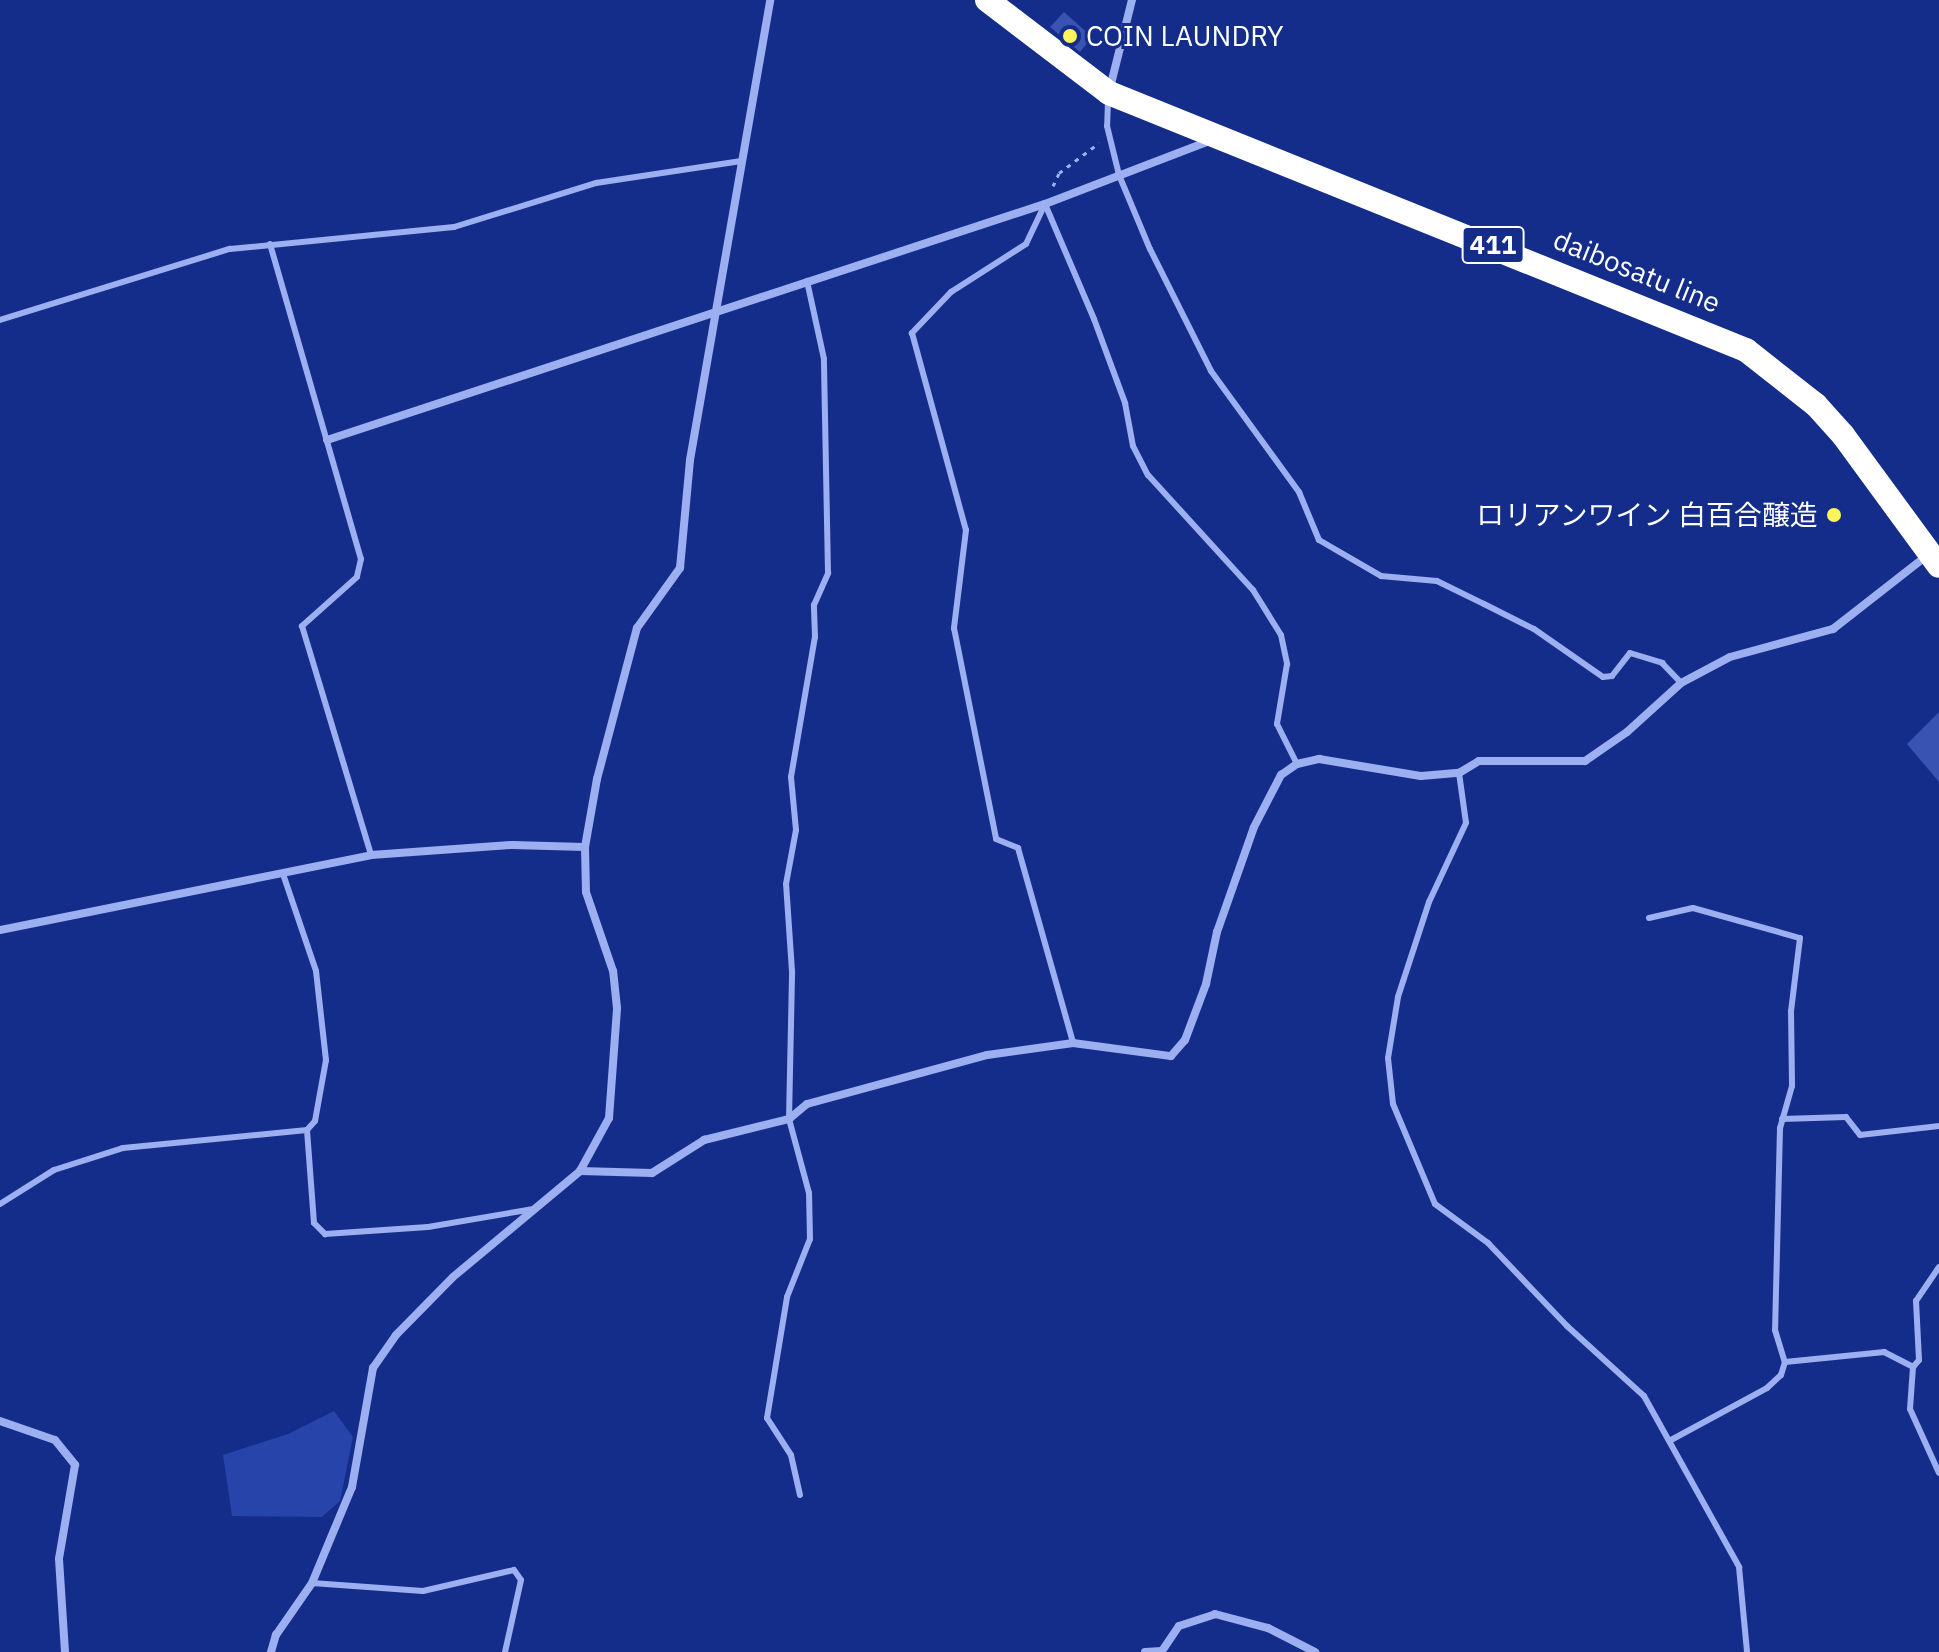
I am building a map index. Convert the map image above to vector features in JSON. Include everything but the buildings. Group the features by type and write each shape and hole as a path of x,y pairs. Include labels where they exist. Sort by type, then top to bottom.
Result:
{"highway":[{"name":"daibosatu line","path":"987,0 1109,93 1746,350 1816,405 1843,435 1934,560"}],"street":[{"path":"271,1652 276,1635 312,1583 352,1487 373,1368 396,1335 453,1277 580,1171 609,1118 617,1008 613,971 586,892 585,847 597,779 637,628 680,568 714,311 770,0"},
{"path":"1109,93 1132,0"},
{"path":"327,440 806,278 1045,204 1218,137"},
{"path":"580,1171 652,1173 704,1140 789,1119 807,1104 870,1085 987,1055 1073,1043 1171,1056 1185,1040 1254,827 1281,775 1297,764 1319,759 1421,776 1459,773 1479,761 1585,761 1627,732 1681,683 1730,657 1833,629 1934,560"},
{"path":"0,930 371,855 512,845 585,847"},
{"path":"0,1421 55,1440 75,1465 59,1559 65,1652"},
{"path":"1145,1652 1162,1651 1179,1626 1215,1614 1268,1628 1315,1652"}],"lane":[{"path":"1109,93 1110,135 1119,175 1211,371 1299,492 1319,540 1381,576 1437,581 1534,629 1603,677 1612,676 1630,653 1662,663 1681,683"},
{"path":"0,320 230,249 454,227 596,183 741,161"},
{"path":"1045,204 1094,319 1125,403 1133,446 1148,475 1253,590 1281,635 1287,664 1277,724 1297,764"},
{"path":"1045,204 1026,244 951,292 912,333 966,530 954,628 996,839 1018,848 1073,1043"},
{"path":"270,244 361,559 357,577 302,626 371,855"},
{"path":"800,1495 791,1455 767,1418 787,1297 810,1239 809,1193 789,1119 792,971 786,884 796,830 791,777 815,637 814,605 828,573 824,359 806,278"},
{"path":"1459,773 1466,823 1429,902 1398,997 1388,1058 1393,1104 1435,1204 1488,1243 1567,1326 1613,1364 1644,1396 1739,1567 1747,1652"},
{"path":"0,1204 54,1170 123,1148 307,1130 315,1121 326,1060 316,971 283,874"},
{"path":"1649,918 1693,908 1800,938 1791,1011 1792,1086 1782,1119 1775,1330 1785,1362 1781,1375 1767,1388 1671,1440"},
{"path":"1782,1119 1846,1117 1860,1135 1939,1126"},
{"path":"307,1130 314,1223 325,1234 428,1227 536,1208"},
{"path":"1939,1267 1916,1301 1919,1360 1913,1367 1910,1409 1939,1473"},
{"path":"1785,1362 1884,1352 1913,1367"},
{"path":"312,1583 423,1591 514,1570 521,1580 505,1652"}],"path":[{"path":"1045,204 1059,173 1110,135"}],"shaded area":[{"path":"334,1411 353,1437 340,1501 322,1517 232,1516 223,1455 288,1434"}],"place":[{"name":"COIN LAUNDRY","path":"1070,36"},
{"name":"ロリアンワイン 白百合醸造","path":"1834,515"}]}
